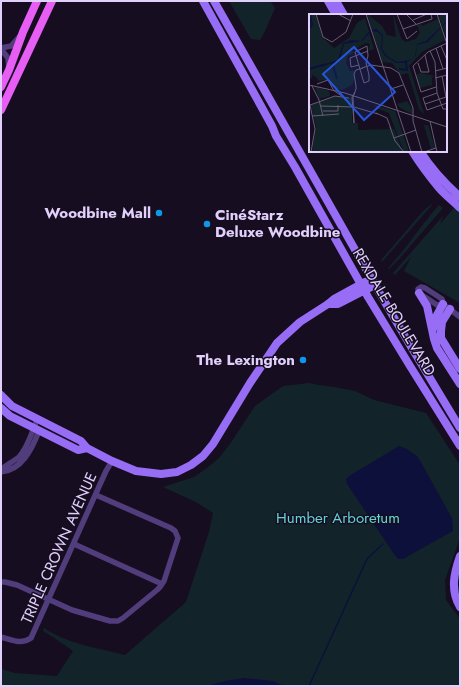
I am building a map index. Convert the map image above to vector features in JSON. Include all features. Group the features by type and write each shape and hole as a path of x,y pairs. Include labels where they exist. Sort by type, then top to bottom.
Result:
{"main road":[{"path":"1,87 37,1"},
{"path":"1,110 52,1"},
{"name":"REXDALE BOULEVARD","path":"203,1 272,126 276,136 363,287 460,446"},
{"name":"REXDALE BOULEVARD","path":"214,1 373,282 460,428"},
{"path":"328,1 335,14"},
{"path":"336,1 343,14"},
{"path":"413,152 440,189 460,208"},
{"path":"421,152 442,181 460,197"},
{"path":"1,395 12,406 81,441 87,448 112,461 136,471 161,474 177,472 191,465 203,456 213,444 277,342 296,325 328,304 338,304 373,282"},
{"path":"419,294 427,306 437,348 460,384"},
{"path":"432,329 436,317 446,307"},
{"path":"446,307 442,322 441,338 460,369"},
{"path":"410,366 414,363 420,362"},
{"path":"1,408 10,416 78,450 87,448"},
{"path":"460,556 454,579 455,596 460,607"}],"street":[{"path":"9,70 8,58 1,49 15,43 23,32"},
{"path":"419,294 419,288 425,288 442,299 446,307 460,317"},
{"path":"1,471 16,459 24,450 36,430 37,420"},
{"name":"TRIPLE CROWN AVENUE","path":"1,637 19,642 25,642 31,638 112,461"},
{"path":"1,582 17,586 72,610 114,621 123,618 158,590 162,584 178,538 175,531 96,495"},
{"path":"74,544 162,584"}],"green space":[{"path":"229,1 270,1 275,8 260,40 251,39"},
{"path":"460,201 460,303 404,271 411,257 395,275 393,273 443,216 440,224"},
{"path":"432,204 382,262 381,260 424,210"},
{"path":"439,205 443,208 389,269 388,268"},
{"name":"Humber Arboretum","path":"309,383 355,391 374,400 426,413 460,465 460,538 445,580 446,600 460,619 460,686 1,686 1,669 15,673 57,676 73,651 43,631 44,628 73,642 125,655 186,602 209,532 213,513 196,502 163,487 194,477 219,458 255,406 283,386"}],"shaded area":[{"path":"399,446 407,449 418,457 452,518 453,531 403,559 398,559 394,554 347,484 346,479"},
{"path":"244,678 273,681 284,686 207,686"}],"waterway":[{"path":"309,686 367,559 383,544"}],"place":[{"name":"Woodbine Mall","path":"159,213"},
{"name":"CinéStarz Deluxe Woodbine","path":"207,224"},
{"name":"The Lexington","path":"303,360"}]}
